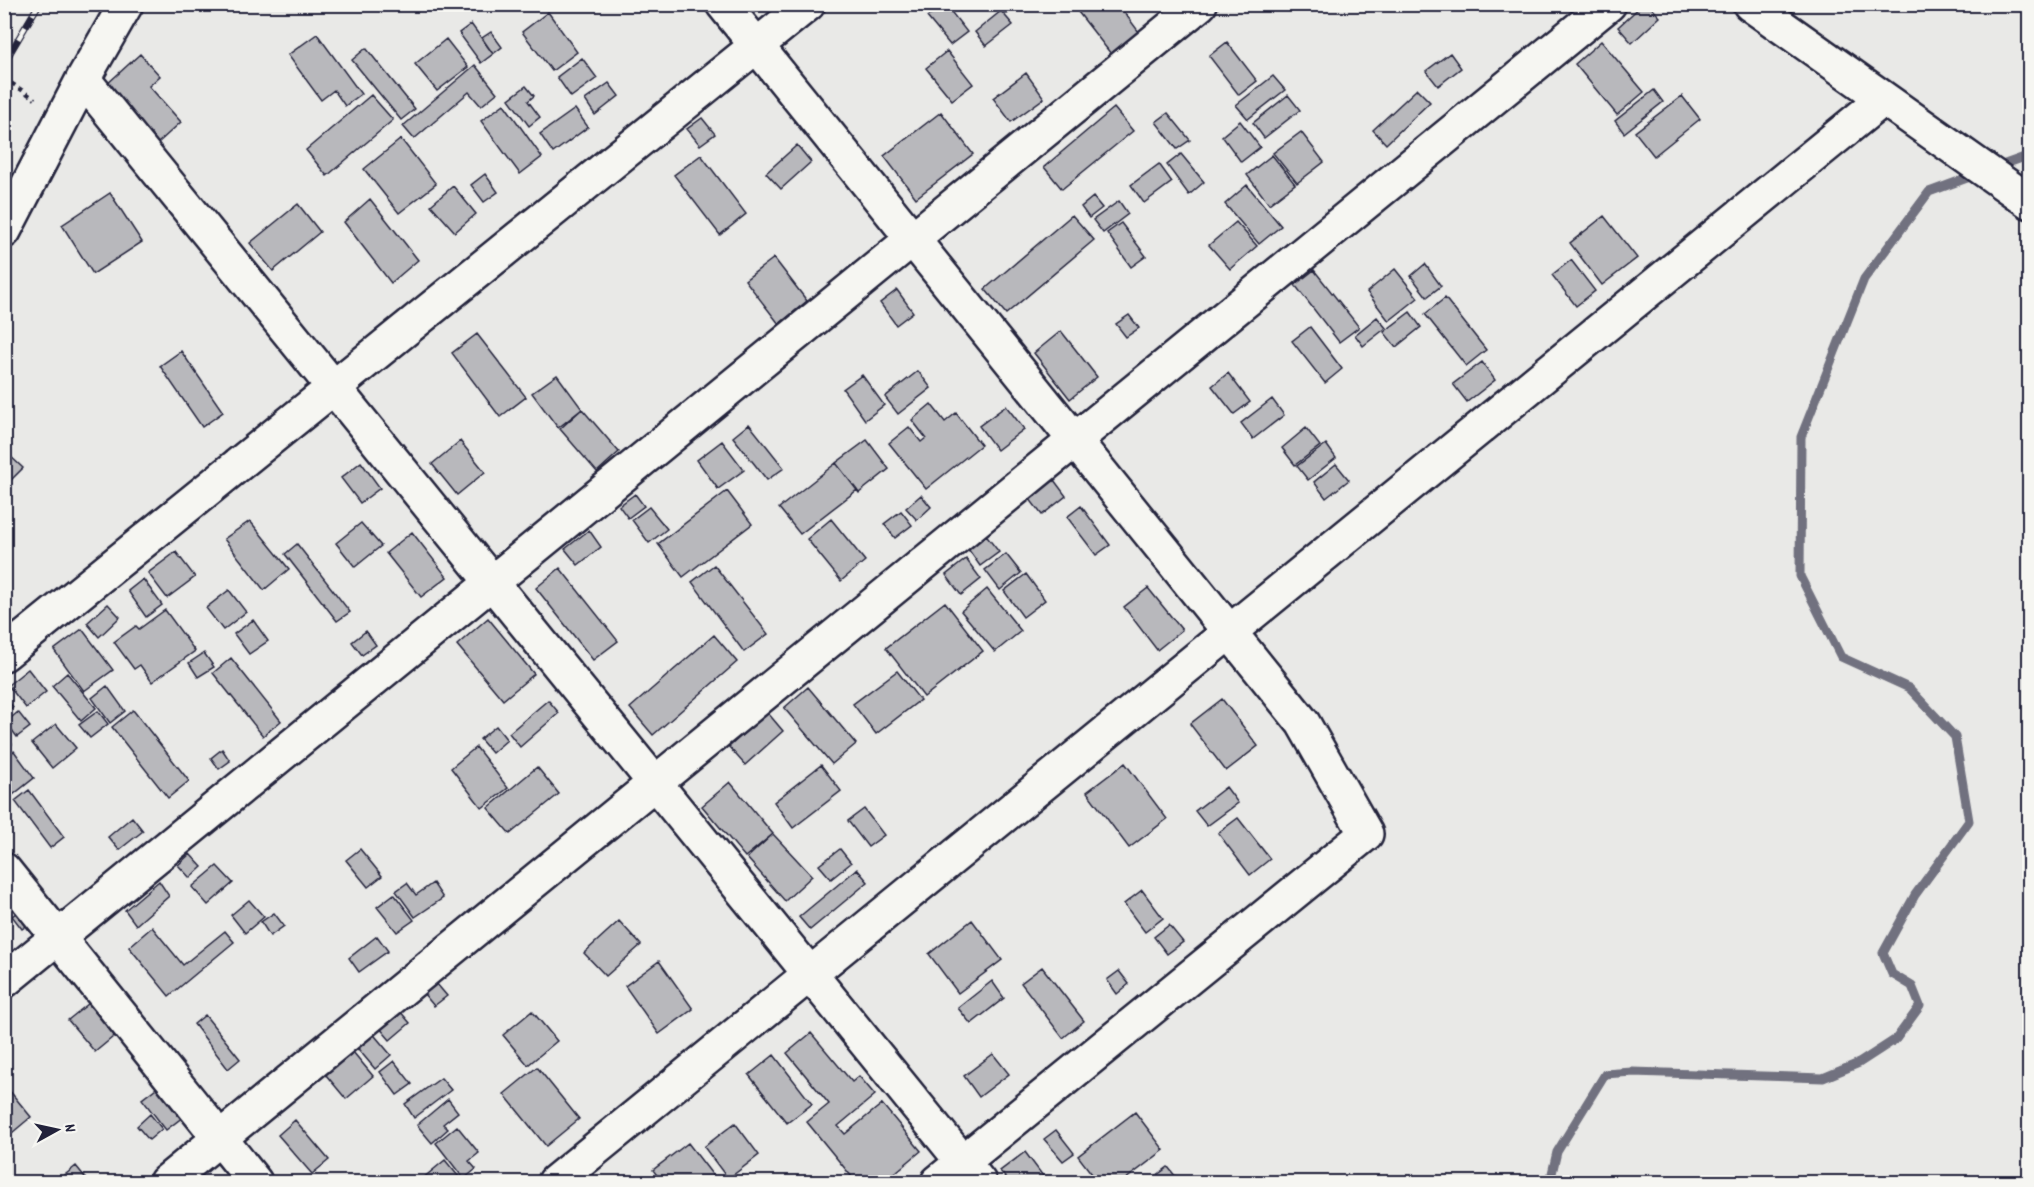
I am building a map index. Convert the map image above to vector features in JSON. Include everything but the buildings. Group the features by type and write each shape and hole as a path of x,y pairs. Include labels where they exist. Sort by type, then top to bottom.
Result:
{"street":[{"path":"4,231 83,79 126,4"},
{"path":"723,4 1303,723 1366,834 971,1172 938,1182"},
{"path":"4,654 808,4"},
{"path":"4,981 1200,4"},
{"path":"166,1182 1609,4"},
{"path":"1750,4 2030,202"},
{"path":"83,79 971,1172"},
{"path":"555,1182 1883,99"},
{"path":"4,870 255,1182"}],"waterway":[{"path":"1994,168 2030,155"},
{"path":"1550,1182 1557,1152 1605,1074 1632,1072 1823,1078 1859,1063 1896,1039 1920,1006 1912,986 1892,974 1883,953 1915,895 1969,821 1955,737 1909,688 1841,657 1800,576 1801,437 1864,279 1929,192 1978,174"}],"railway":[{"path":"4,63 39,4"}]}
